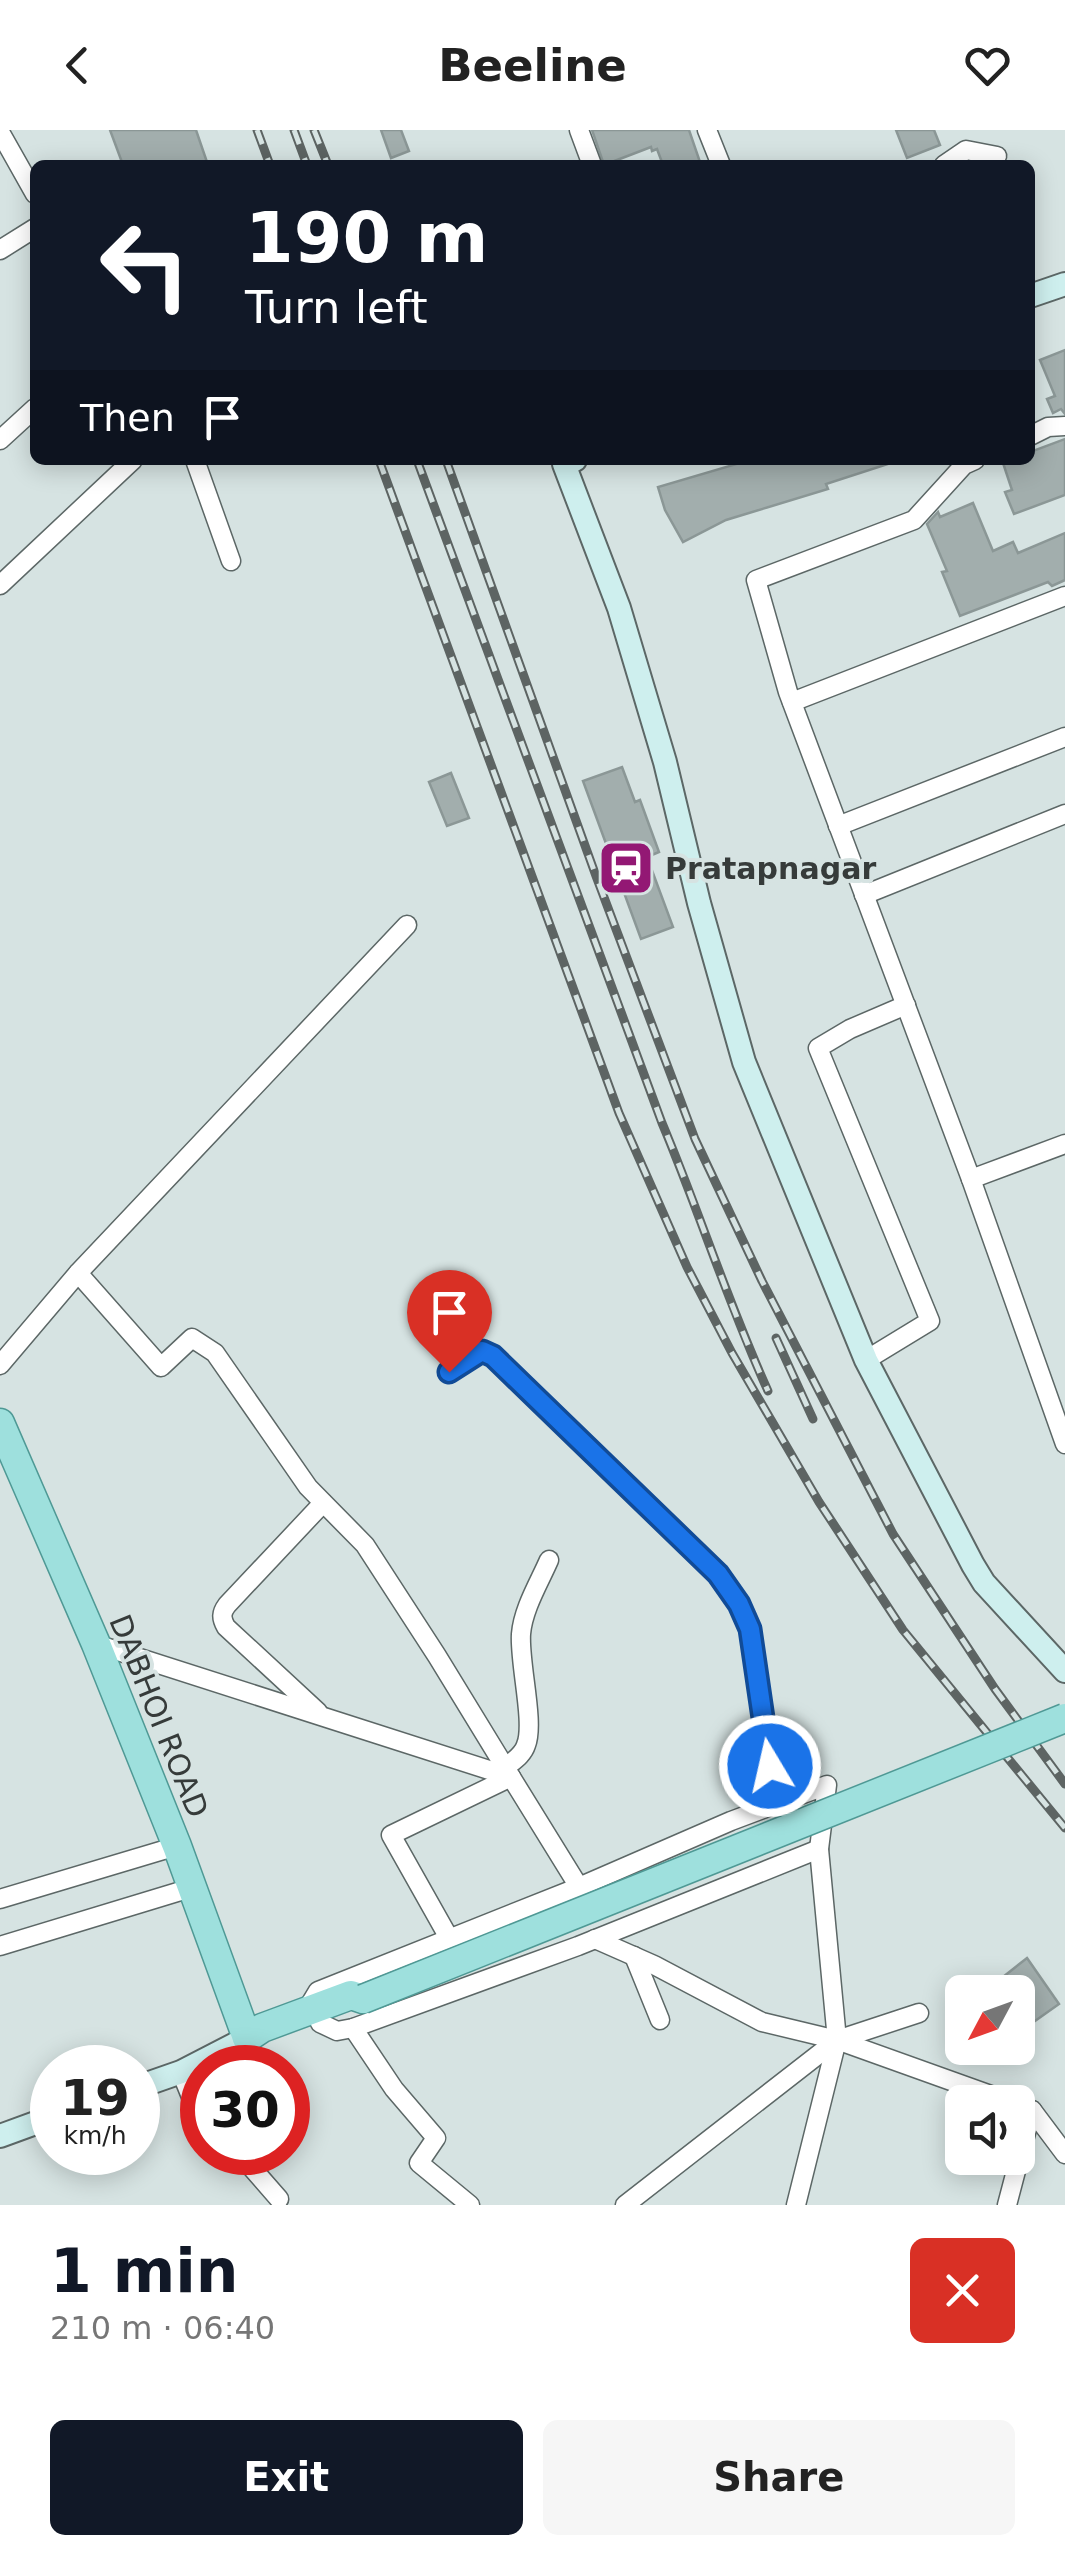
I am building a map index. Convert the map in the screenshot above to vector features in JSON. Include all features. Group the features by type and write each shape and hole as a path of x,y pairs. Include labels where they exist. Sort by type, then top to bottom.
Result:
{"main road":[{"name":"DABHOI ROAD","path":"0,1422 96,1644 194,1887 247,2038"},
{"path":"247,2038 260,2042 352,2010 364,2000 1065,1718"}],"street":[{"path":"579,130 590,160"},
{"path":"707,130 718,160"},
{"path":"962,130 966,150"},
{"path":"0,132 30,185"},
{"path":"951,160 966,150 997,156"},
{"path":"0,250 30,231"},
{"path":"1035,294 1065,284"},
{"path":"0,440 30,413"},
{"path":"1035,434 1065,426"},
{"path":"0,585 128,465"},
{"path":"197,465 231,561"},
{"path":"564,465 618,608 665,762 744,1062 866,1360 984,1583 1065,1671"},
{"path":"964,465 914,520 756,580 792,702 972,1179 1065,1444"},
{"path":"792,702 1065,596"},
{"path":"838,826 1065,737"},
{"path":"864,895 1065,814"},
{"path":"0,1365 78,1273 407,924"},
{"path":"866,1360 930,1321 818,1048 850,1029 906,1006"},
{"path":"972,1179 1065,1144"},
{"path":"78,1273 160,1367 192,1338 215,1353 308,1487 366,1545 579,1887"},
{"path":"449,1372 482,1351 493,1356 718,1574 739,1604 750,1629 777,1804"},
{"path":"323,1503 222,1612 222,1620 323,1717"},
{"path":"449,1938 391,1835 508,1773 523,1752 528,1742 521,1634 523,1620 549,1560"},
{"path":"96,1644 508,1773"},
{"path":"470,2205 419,2163 436,2138 329,2016 318,1991 579,1887 731,1821 827,1786 819,1849 837,2040 796,2205"},
{"path":"0,1899 177,1846"},
{"path":"329,2016 595,1940 819,1849"},
{"path":"0,1946 194,1887"},
{"path":"595,1940 762,2022 837,2040 963,2085"},
{"path":"634,1956 660,2020"},
{"path":"625,2205 837,2040 919,2013"},
{"path":"234,2045 247,2038"},
{"path":"1035,2120 1065,2154"},
{"path":"0,2136 30,2126"},
{"path":"259,2175 280,2199"},
{"path":"1007,2205 1013,2175"}],"building":[{"path":"110,130 196,130 206,160 121,160"},
{"path":"381,130 401,130 409,151 391,158"},
{"path":"592,130 689,130 699,160 661,160 657,149 652,151 651,147 617,160 602,160"},
{"path":"896,130 934,130 940,145 907,158"},
{"path":"1065,350 1065,414 1061,409 1053,413 1047,399 1055,396 1040,360"},
{"path":"1065,439 1065,495 1014,514 1005,492 1012,490 1004,465 1035,465 1035,450"},
{"path":"733,465 885,465 826,484 828,489 726,520 683,542 665,510 658,487"},
{"path":"973,503 993,551 1013,542 1018,553 1065,533 1065,580 1052,586 1048,582 960,616 927,524 938,512 940,517"},
{"name":"Pratapnagar","path":"622,767 635,802 640,800 659,852 647,857 673,927 641,939 583,781"},
{"path":"451,773 469,818 447,826 429,782"},
{"path":"1027,1958 1059,2004 1035,2021 1035,1975 1006,1975"}],"railway":[{"path":"257,130 268,160"},
{"path":"294,130 305,160"},
{"path":"314,130 326,160"},
{"path":"381,465 619,1113 687,1267 819,1502 903,1630 1065,1828"},
{"path":"419,465 662,1123 768,1391"},
{"path":"448,465 695,1139 762,1281 893,1534 995,1689 1065,1784"},
{"path":"776,1338 813,1419"}],"place":[{"name":"Pratapnagar","path":"626,868"}],"route":[{"path":"449,1372 482,1351 493,1356 718,1574 739,1604 750,1629 770,1766"}]}
